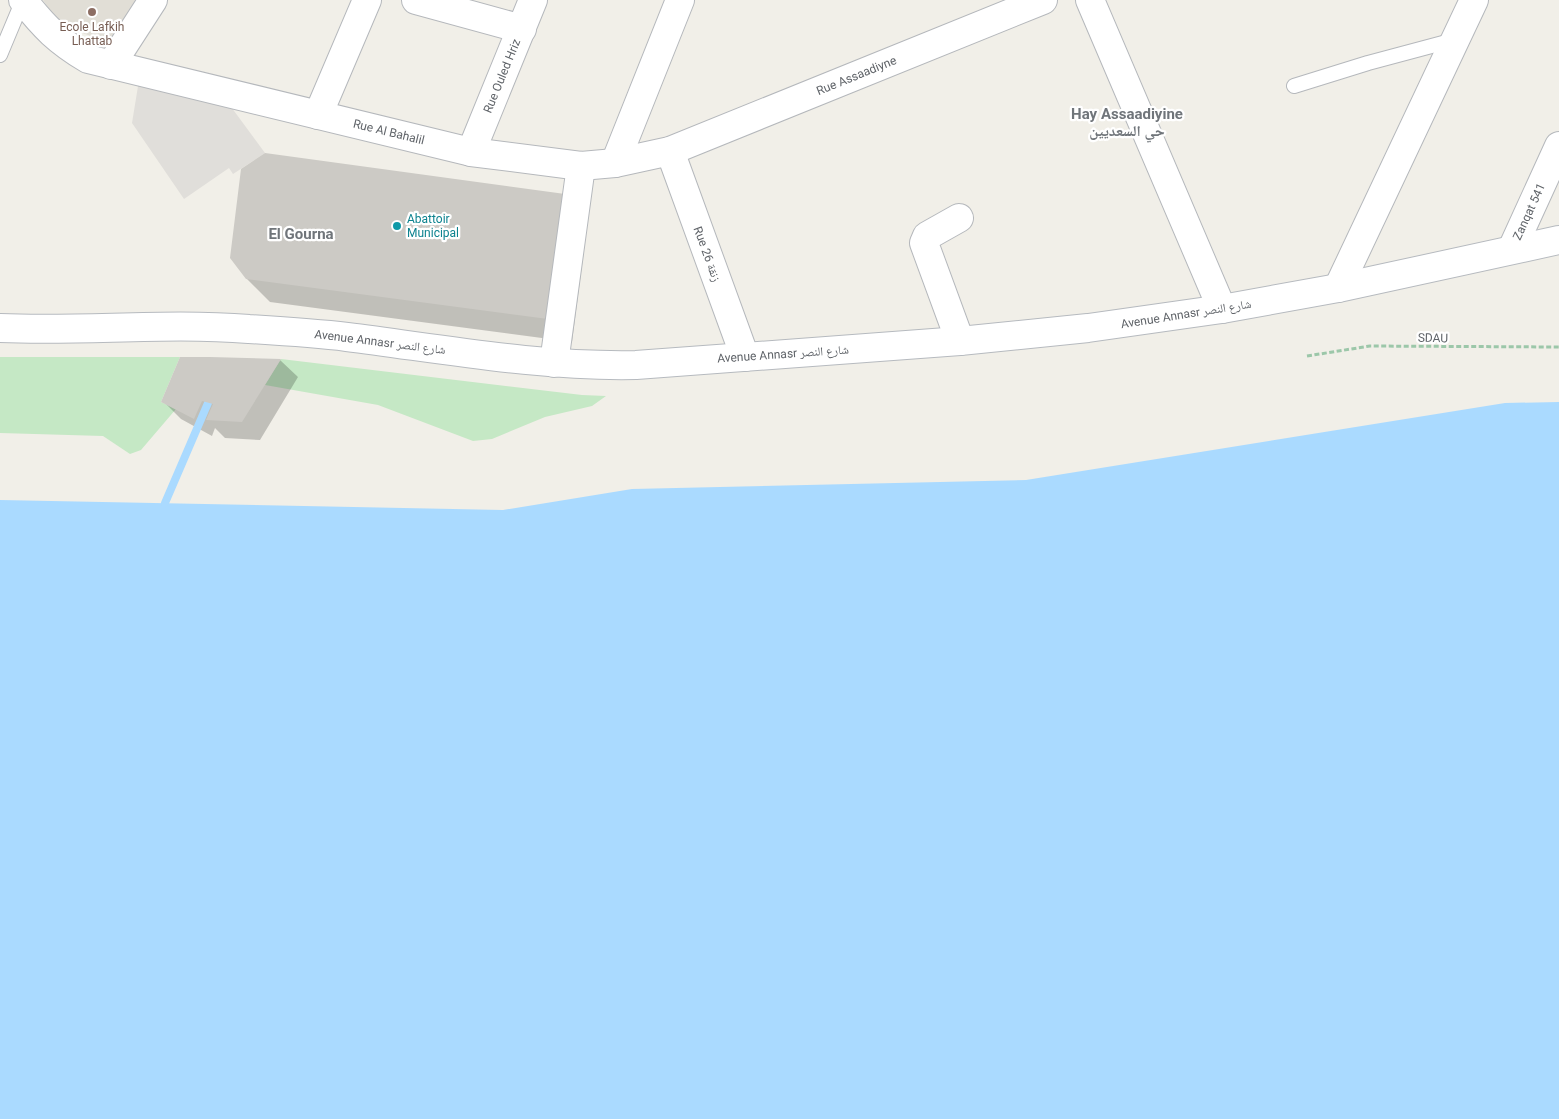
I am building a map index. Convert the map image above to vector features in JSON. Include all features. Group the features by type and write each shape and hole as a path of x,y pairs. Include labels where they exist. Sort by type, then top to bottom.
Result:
{"street":[{"name":"Rue Al Bahalil","path":"23,0 41,23 60,42 88,59 471,152 581,166 615,163 670,151"},
{"path":"111,65 153,0"},
{"path":"318,116 367,0"},
{"path":"416,0 522,29"},
{"name":"Rue Ouled Hriz","path":"471,152 533,0"},
{"path":"615,163 680,0"},
{"path":"1090,0 1222,309"},
{"path":"1338,288 1474,0"},
{"name":"Rue Assaadiyne","path":"670,151 1040,1"},
{"name":"Zanqat 541","path":"1512,249 1559,146"},
{"name":"Rue 26 زنقة","path":"670,151 745,357"},
{"path":"554,363 581,166"},
{"path":"959,218 931,233 924,243 960,341"},
{"name":"Avenue Annasr شارع النصر","path":"0,328 142,326 246,328 345,336 554,363 590,366 636,365 960,341 1088,328 1222,309 1338,288 1559,240"}],"lane":[{"path":"0,54 23,0"},
{"path":"1294,86 1368,63 1455,40"}],"path":[{"name":"SDAU","path":"1307,356 1370,346 1559,347"}],"shaded area":[{"name":"Ecole Lafkih Lhattab","path":"43,0 141,0 114,45 59,24"},
{"path":"139,80 226,100 265,153 233,174 229,168 184,199 132,123"}],"green space":[{"path":"0,357 180,357 161,402 176,409 141,450 130,454 103,436 0,433"},
{"path":"281,359 582,395 606,396 592,406 545,417 492,439 473,441 378,405 265,385"}],"water":[{"path":"1559,402 1559,1119 0,1119 0,500 503,510 632,489 1026,480 1505,403"}],"building":[{"name":"Abattoir Municipal","path":"265,153 565,194 548,319 246,279 230,258 241,169"},
{"path":"180,357 281,359 242,422 206,420 213,404 202,401 194,419 161,402"}],"waterway":[{"path":"165,503 208,403"}],"place":[{"name":"Ecole Lafkih Lhattab","path":"92,12"},
{"name":"Abattoir Municipal","path":"397,226"}],"district":[{"name":"Hay Assaadiyine حي السعديين","path":"1127,122"},
{"name":"El Gourna","path":"301,234"}]}
